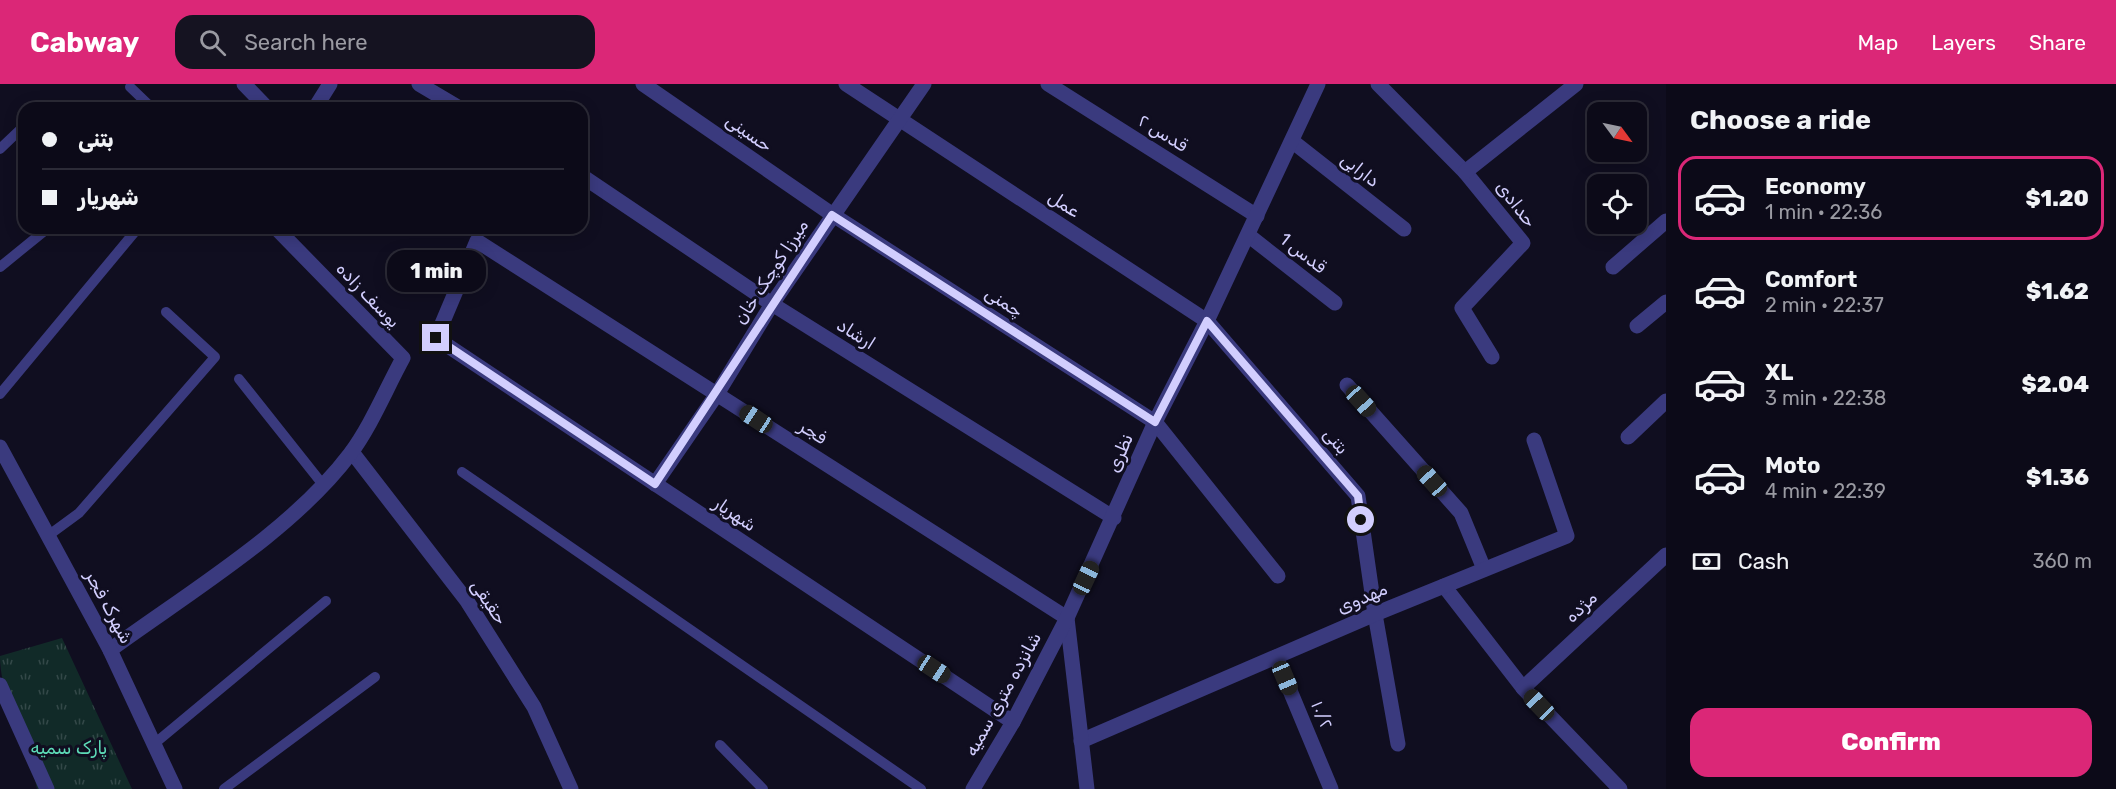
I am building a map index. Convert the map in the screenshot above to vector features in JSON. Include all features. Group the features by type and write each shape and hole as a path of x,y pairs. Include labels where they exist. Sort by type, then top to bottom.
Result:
{"street":[{"path":"244,84 261,102"},
{"path":"319,102 330,84"},
{"path":"418,84 449,102"},
{"name":"حسینی","path":"643,84 832,215"},
{"name":"عمل","path":"846,84 1207,321"},
{"name":"میرزا کوچک خان","path":"655,484 717,394 771,304 924,84"},
{"name":"قدس ۲","path":"1048,84 1257,216"},
{"path":"1070,98 1079,84"},
{"name":"نظری","path":"1067,618 1114,518 1155,422 1207,321 1317,84"},
{"name":"حدادی","path":"1378,84 1466,171 1523,243 1462,308 1492,357"},
{"path":"1466,171 1576,84"},
{"name":"دارابی","path":"1292,141 1404,229"},
{"name":"ارشاد","path":"588,180 771,304 1114,518"},
{"name":"چمنی","path":"832,215 1155,422 1278,576"},
{"path":"1613,267 1666,220"},
{"name":"یوسف زاده","path":"110,650 276,529 324,486 352,452 403,358 282,234"},
{"name":"قدس 1","path":"1248,234 1335,303"},
{"name":"فجر","path":"436,338 477,241 1067,618"},
{"path":"1637,326 1666,302"},
{"name":"بتنی","path":"1207,321 1358,496 1375,614 1398,744"},
{"name":"شهریار","path":"436,338 1013,722"},
{"path":"1347,385 1461,513 1484,569"},
{"path":"1628,437 1666,401"},
{"name":"مهدوی","path":"1081,741 1375,614 1567,536 1534,440"},
{"name":"شهرک فجر","path":"1,451 110,650 174,789"},
{"name":"حقیقی","path":"352,452 466,601 534,707 571,789"},
{"name":"مژده","path":"1523,688 1666,555"},
{"path":"1444,586 1523,688 1620,789"},
{"path":"1067,618 1087,789"},
{"name":"شانزده متری سمیه","path":"973,789 1013,722 1067,618"},
{"name":"۱۰/۲","path":"1276,657 1331,789"},
{"path":"0,685 47,789"}],"lane":[{"path":"130,87 146,102"},
{"path":"0,149 18,132"},
{"path":"0,267 41,234"},
{"path":"0,394 133,234"},
{"path":"49,535 79,513 215,357 166,312"},
{"path":"239,379 324,486"},
{"path":"462,472 921,789"},
{"path":"154,744 326,601"},
{"path":"224,789 375,677"},
{"path":"720,745 764,789"}],"green space":[{"name":"پارک سمیه","path":"62,638 132,789 37,789 5,689 0,656"}],"route":[{"path":"436,338 655,484 717,394 771,304 832,215 1155,422 1207,321 1358,496 1361,520"}]}
